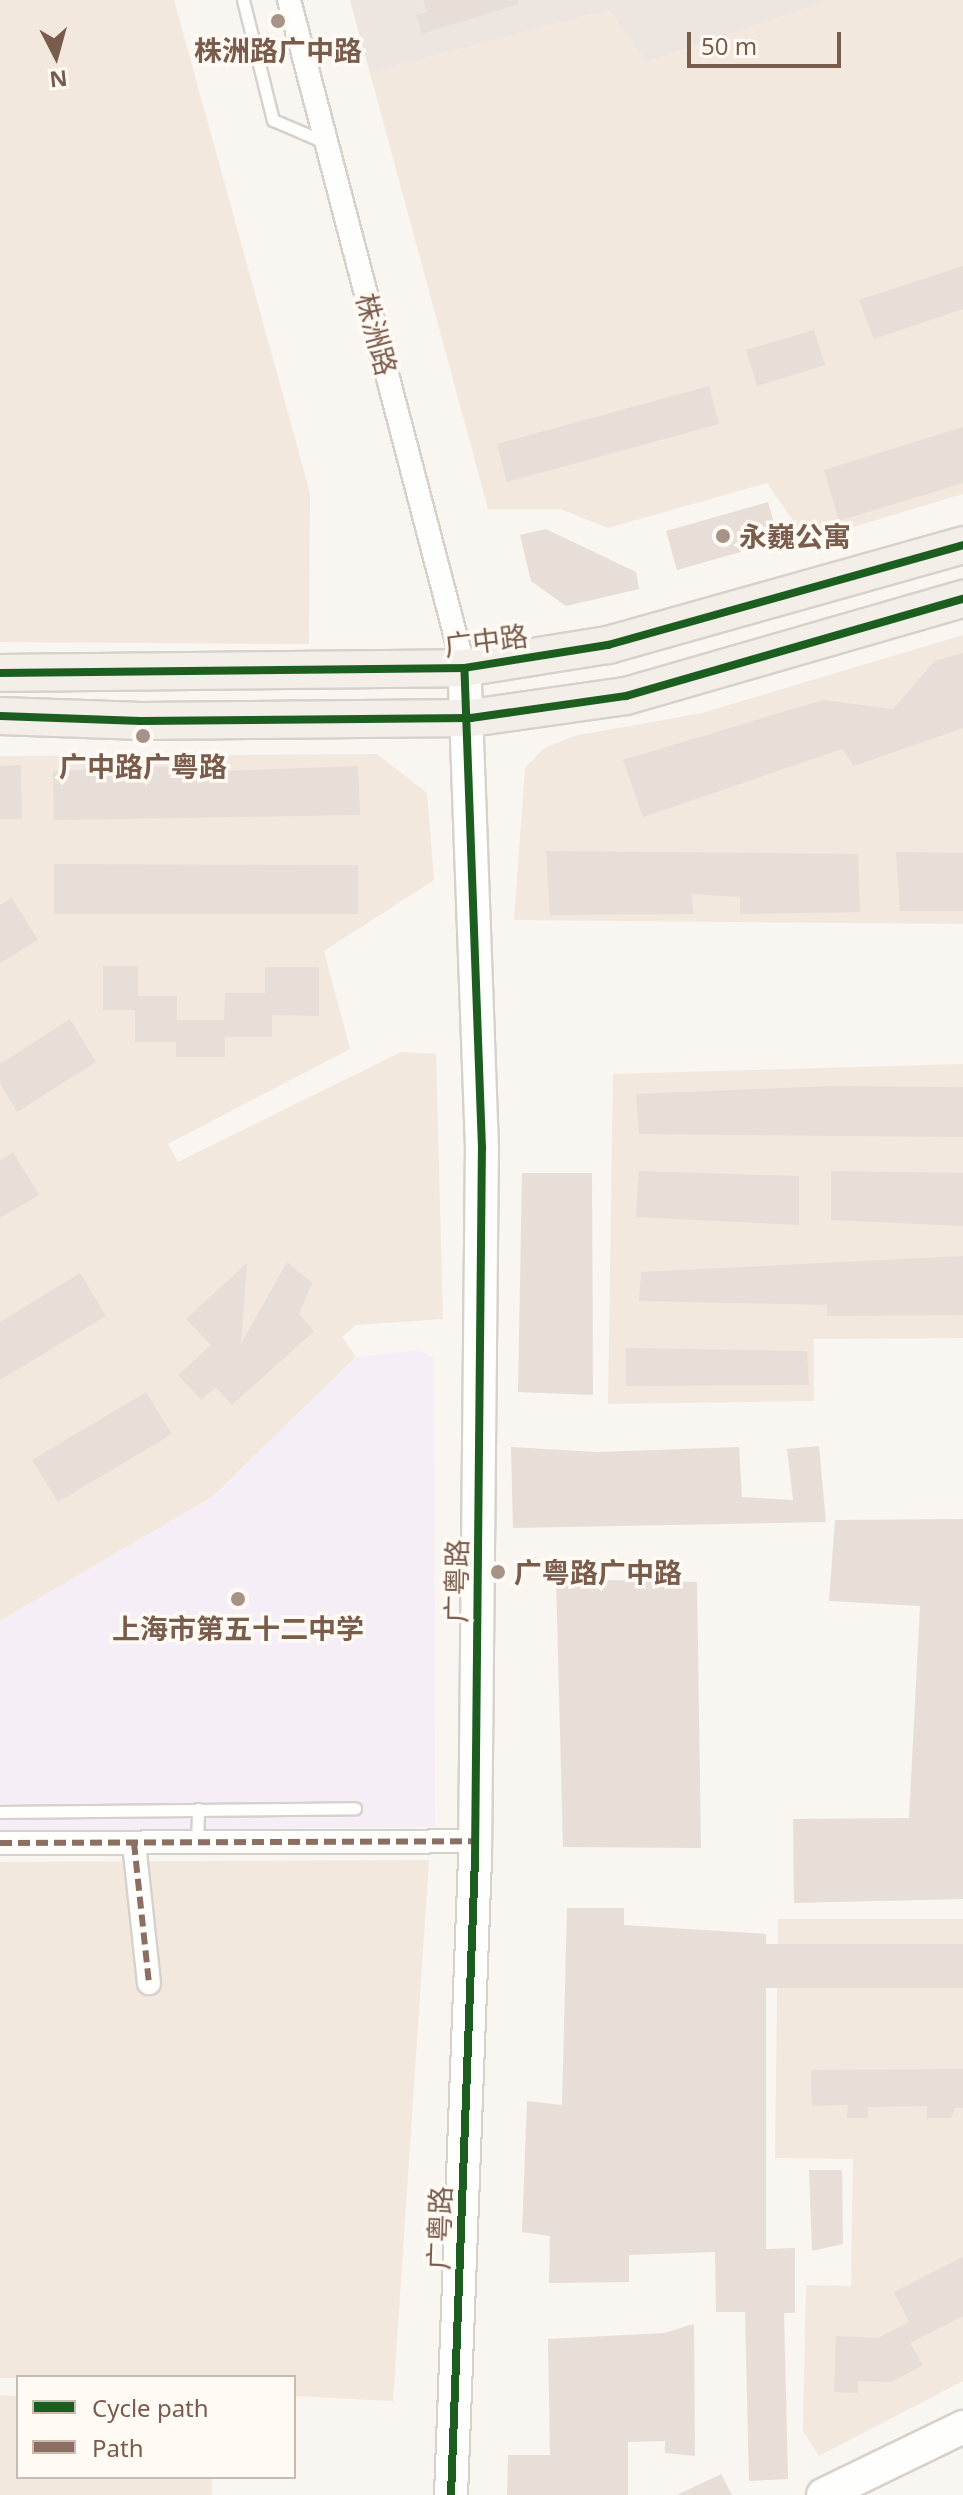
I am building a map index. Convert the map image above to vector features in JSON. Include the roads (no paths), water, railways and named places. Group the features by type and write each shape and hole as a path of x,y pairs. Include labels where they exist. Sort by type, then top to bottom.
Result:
{"main road":[{"name":"广中路","path":"0,673 464,668 608,645 963,545"},
{"path":"0,716 141,721 471,718 626,696 963,599"},
{"name":"广粤路","path":"451,2495 476,1841 482,1148 471,718 464,668"},
{"path":"823,2495 963,2427"}],"street":[{"name":"株洲路","path":"289,0 464,668"},
{"path":"0,1843 476,1841"},
{"path":"134,1843 149,1983"}],"lane":[{"path":"243,0 273,120 328,143"},
{"path":"0,1812 355,1808"},
{"path":"197,1842 198,1809"}],"place":[{"name":"株洲路广中路","path":"278,21"},
{"name":"永巍公寓","path":"723,536"},
{"name":"广中路广粤路","path":"143,736"},
{"name":"广粤路广中路","path":"498,1572"},
{"name":"上海市第五十二中学","path":"238,1599"}]}
